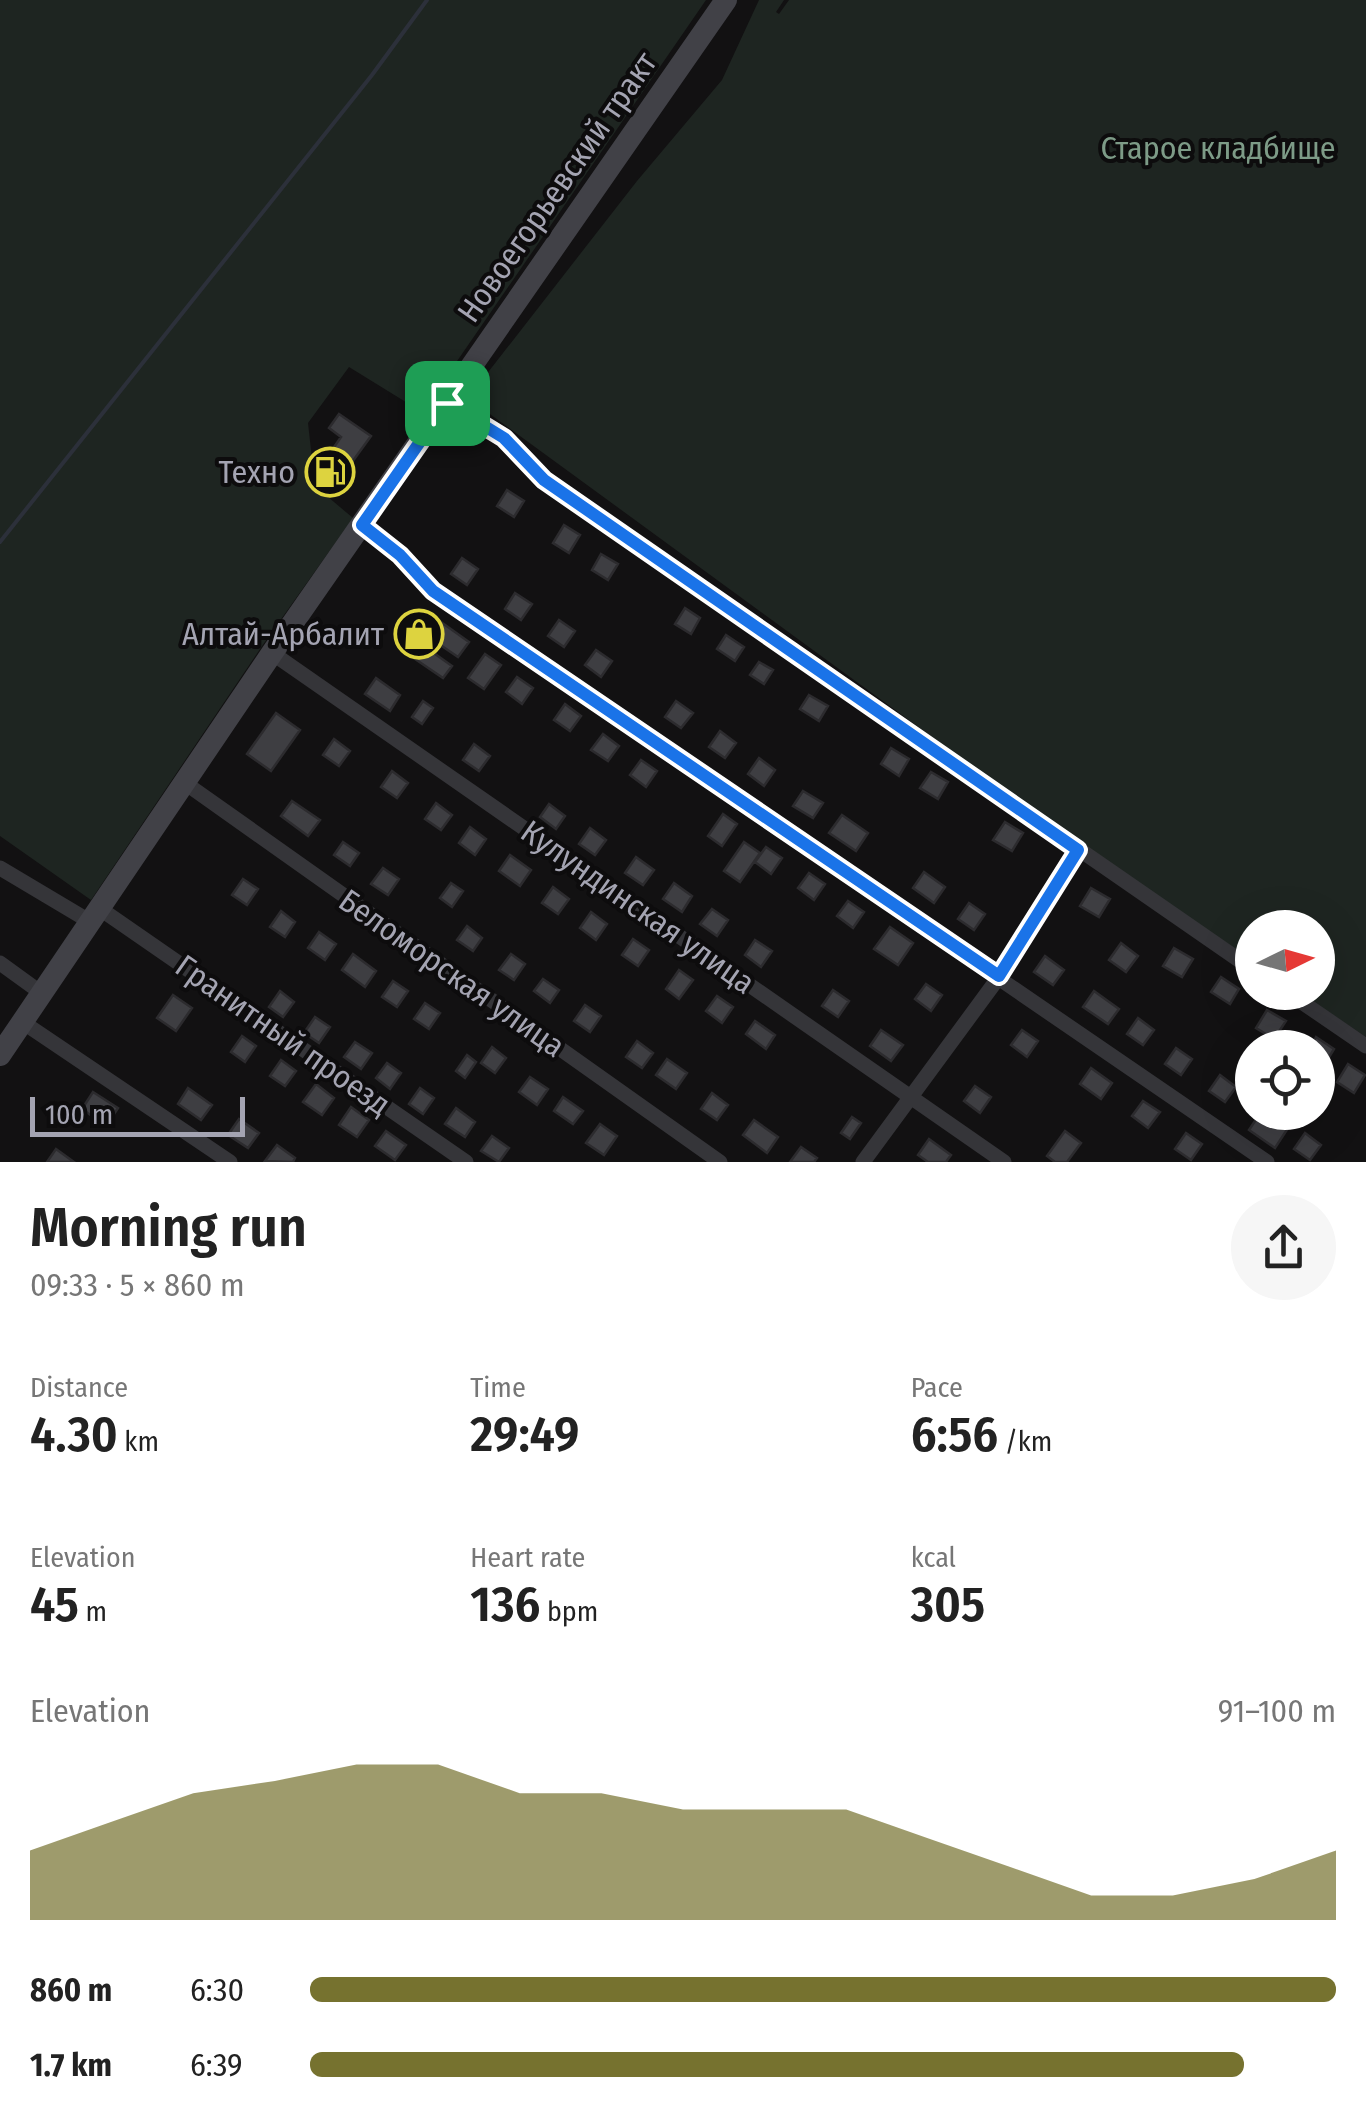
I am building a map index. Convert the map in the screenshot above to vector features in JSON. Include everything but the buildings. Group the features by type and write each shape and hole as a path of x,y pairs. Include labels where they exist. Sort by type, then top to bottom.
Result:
{"main road":[{"name":"Новоегорьевский тракт","path":"0,1056 272,652 726,0"}],"street":[{"path":"447,403 504,438 544,480 1235,957"},
{"path":"362,525 400,555 433,591 1267,1162"},
{"name":"Кулундинская улица","path":"272,652 1004,1162"},
{"name":"Беломорская улица","path":"185,784 720,1162"},
{"path":"863,1162 999,976 1078,850"},
{"name":"Гранитный проезд","path":"0,868 94,914 466,1162"},
{"path":"0,963 40,992"},
{"path":"1314,1010 1366,1046"},
{"path":"21,1021 230,1162"}],"green space":[{"path":"0,0 706,0 422,412 349,367 308,423 315,486 353,518 91,900 0,836"},
{"name":"Старое кладбище","path":"759,0 784,0 776,12 779,14 789,0 1366,0 1366,1037 1326,1010 1335,1010 1335,910 1235,910 1235,950 1080,845 468,398 637,181 722,80"}],"waterway":[{"path":"0,542 372,75 427,0"}],"place":[{"name":"Техно","path":"330,472"},
{"name":"Алтай-Арбалит","path":"419,634"}],"route":[{"path":"447,403 504,438 544,480 1078,850 999,976 433,591 400,555 362,525 447,403"}]}
